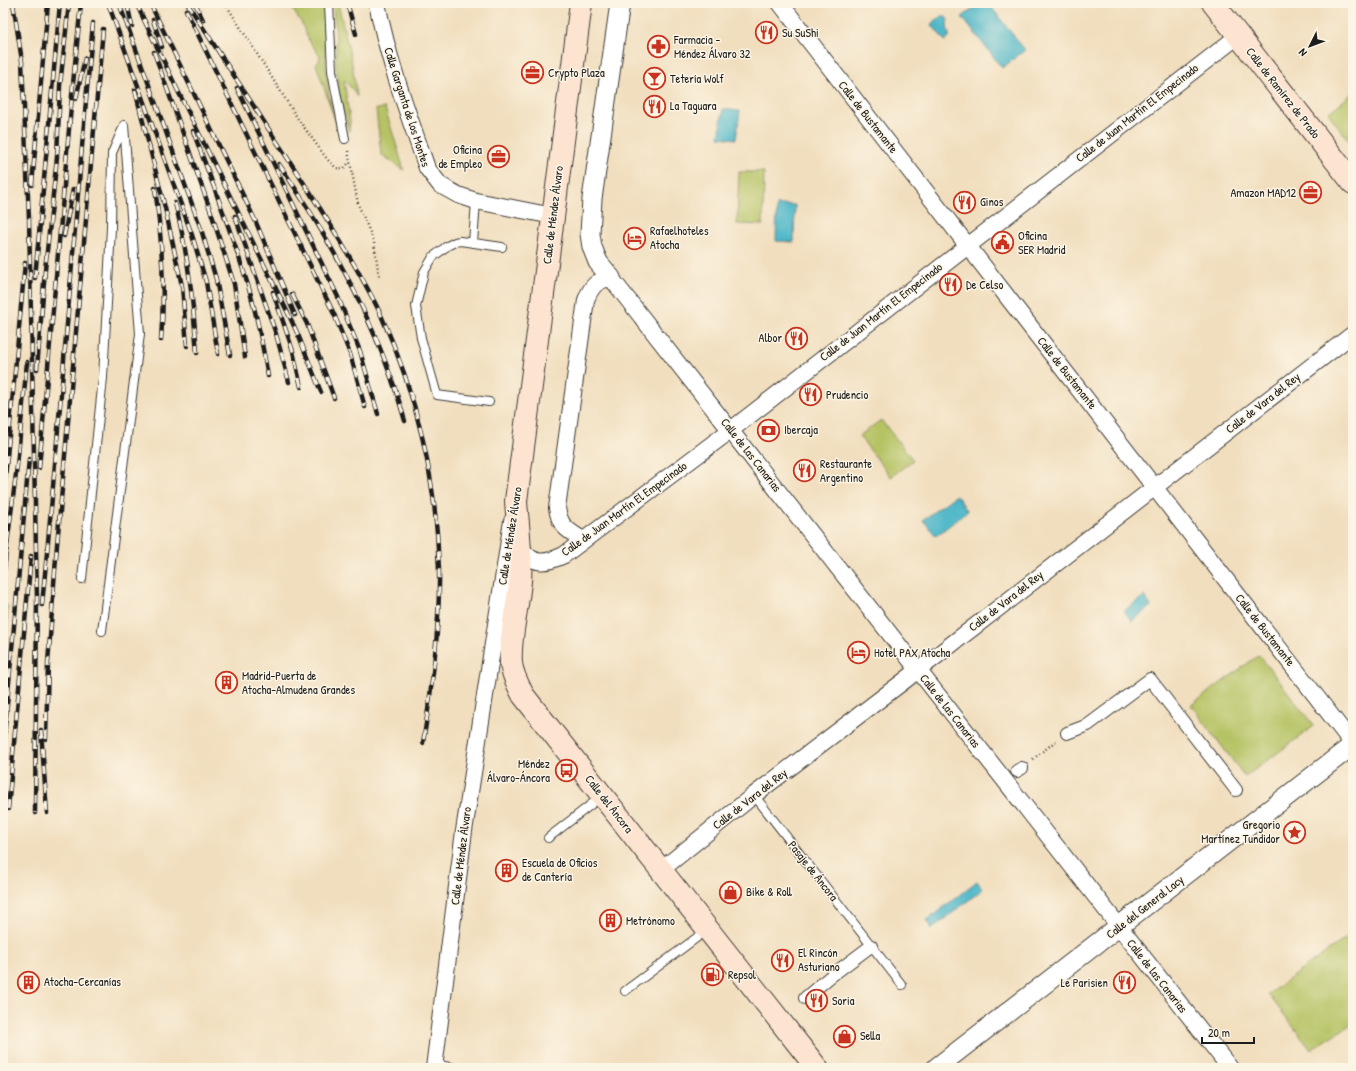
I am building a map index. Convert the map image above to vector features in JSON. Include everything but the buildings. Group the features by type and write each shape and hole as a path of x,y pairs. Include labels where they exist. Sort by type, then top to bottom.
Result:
{"main road":[{"name":"Calle de Méndez Álvaro","path":"516,502 581,3"},
{"name":"Calle de Ramírez de Prado","path":"1213,3 1353,183"},
{"name":"Calle del Áncora","path":"516,502 520,546 520,581 511,664 516,681 523,695 817,1068"}],"street":[{"name":"Calle Garganta de los Montes","path":"377,3 383,32 394,70 427,168 440,185 449,191 476,201 553,216"},
{"path":"611,278 598,262 592,246 590,234 592,199 620,3"},
{"name":"Calle de Bustamante","path":"780,3 1353,745"},
{"name":"Calle de Juan Martín El Empecinado","path":"520,546 528,556 539,561 551,561 564,555 731,430 967,245 1238,36"},
{"path":"583,540 563,526 559,520 557,508 586,300 590,288 604,279 611,278"},
{"name":"Calle de las Canarias","path":"611,278 1230,1068"},
{"name":"Calle de Vara del Rey","path":"661,870 754,795 1353,334"},
{"name":"Calle de Méndez Álvaro","path":"434,1066 464,831 500,594 516,502"},
{"path":"1067,733 1088,725 1150,679 1236,790"},
{"name":"Calle del General Lacy","path":"936,1068 1353,745"},
{"path":"805,998 871,946"}],"lane":[{"path":"329,3 332,71 337,104 345,139"},
{"path":"82,579 103,378 111,228 112,153 124,125 140,334 102,631"},
{"path":"473,243 476,201"},
{"path":"489,402 437,395 420,338 416,306 424,272 433,257 446,246 460,241 502,247"},
{"name":"Pasaje de Áncora","path":"754,795 902,985"},
{"path":"548,838 602,796"},
{"path":"625,991 707,929"},
{"path":"434,1066 455,1068"}],"path":[{"path":"225,3 298,119 327,159 336,168 343,170 350,162"},
{"path":"345,139 358,204 374,242 379,277"},
{"path":"1020,770 1067,733"}],"green space":[{"path":"288,3 323,3 326,69 329,96 338,129 316,64 319,61 320,56 309,41 301,22"},
{"path":"333,3 338,3 352,63 357,97 344,80 350,122 349,132 340,99 338,84"},
{"path":"1353,93 1353,146 1328,113"},
{"path":"385,108 404,170 381,154 376,109"},
{"path":"739,172 764,172 763,225 737,224"},
{"path":"881,420 913,460 891,477 859,436"},
{"path":"8,605 6,665 3,664 3,627"},
{"path":"1259,655 1314,726 1245,777 1191,705"},
{"path":"1353,933 1353,1023 1311,1050 1268,994"}],"water":[{"path":"981,3 988,3 1025,50 1002,68 962,17"},
{"path":"942,16 945,16 948,20 947,25 949,38 945,41 931,24"},
{"path":"723,109 740,111 736,139 719,137"},
{"path":"777,205 795,205 794,242 776,241"},
{"path":"956,495 968,511 936,536 923,520"},
{"path":"1144,596 1151,606 1132,621 1124,611"},
{"path":"977,881 983,889 932,929 926,921"}],"railway":[{"path":"13,3 22,61 29,219 37,598 35,813"},
{"path":"32,185 48,3"},
{"path":"35,278 60,3"},
{"path":"37,369 45,270 57,157 60,86 69,3"},
{"path":"39,468 81,3"},
{"path":"108,3 192,235 206,282 218,354"},
{"path":"119,3 201,229 216,279 230,355"},
{"path":"127,3 132,26"},
{"path":"136,3 288,313 321,392"},
{"path":"150,3 255,220 295,315"},
{"path":"187,3 330,224 350,258 381,315 394,345 415,407 423,440 434,505 439,570 437,635 423,743"},
{"path":"195,3 203,20"},
{"path":"347,3 356,34"},
{"path":"186,10 334,314 350,354 365,407"},
{"path":"153,20 162,47"},
{"path":"42,605 93,23"},
{"path":"46,739 48,663 57,545 103,29"},
{"path":"154,52 211,212 234,284 245,357"},
{"path":"76,99 85,58"},
{"path":"237,88 338,297 360,351 378,414"},
{"path":"135,90 165,208 182,286 187,346"},
{"path":"193,131 244,272 258,324 268,376"},
{"path":"279,164 318,224 352,287 382,353 405,421"},
{"path":"155,188 162,264 163,302 161,340"},
{"path":"64,236 73,189"},
{"path":"175,203 180,221 189,277 197,353"},
{"path":"235,216 276,334 289,382"},
{"path":"3,500 25,263"},
{"path":"273,292 293,351 301,387"},
{"path":"292,294 307,324 334,398"},
{"path":"3,577 17,466 27,362"},
{"path":"3,426 7,403"},
{"path":"3,749 29,459"},
{"path":"8,809 31,556"},
{"path":"41,730 47,813"}],"place":[{"name":"Su SuShi","path":"766,33"},
{"name":"Farmacia - Méndez Álvaro 32","path":"659,47"},
{"name":"Crypto Plaza","path":"533,73"},
{"name":"Tetería Wolf","path":"655,79"},
{"name":"La Taguara","path":"654,106"},
{"name":"Oficina de Empleo","path":"498,157"},
{"name":"Amazon MAD12","path":"1311,193"},
{"name":"Ginos","path":"965,202"},
{"name":"Rafaelhoteles Atocha","path":"635,238"},
{"name":"Oficina SER Madrid","path":"1002,243"},
{"name":"De Celso","path":"951,285"},
{"name":"Albor","path":"797,338"},
{"name":"Prudencio","path":"811,395"},
{"name":"Ibercaja","path":"769,430"},
{"name":"Restaurante Argentino","path":"805,471"},
{"name":"Hotel PAX Atocha","path":"859,653"},
{"name":"Madrid-Puerta de Atocha-Almudena Grandes","path":"226,683"},
{"name":"Méndez Álvaro-Áncora","path":"566,771"},
{"name":"Gregorio Martínez Tundidor","path":"1295,832"},
{"name":"Escuela de Oficios de Cantería","path":"506,870"},
{"name":"Bike & Roll","path":"730,892"},
{"name":"Metrónomo","path":"610,921"},
{"name":"El Rincón Asturiano","path":"782,960"},
{"name":"Repsol","path":"712,975"},
{"name":"Atocha-Cercanías","path":"29,982"},
{"name":"Le Parisien","path":"1124,983"},
{"name":"Soria","path":"817,1001"},
{"name":"Sella","path":"845,1036"}]}
